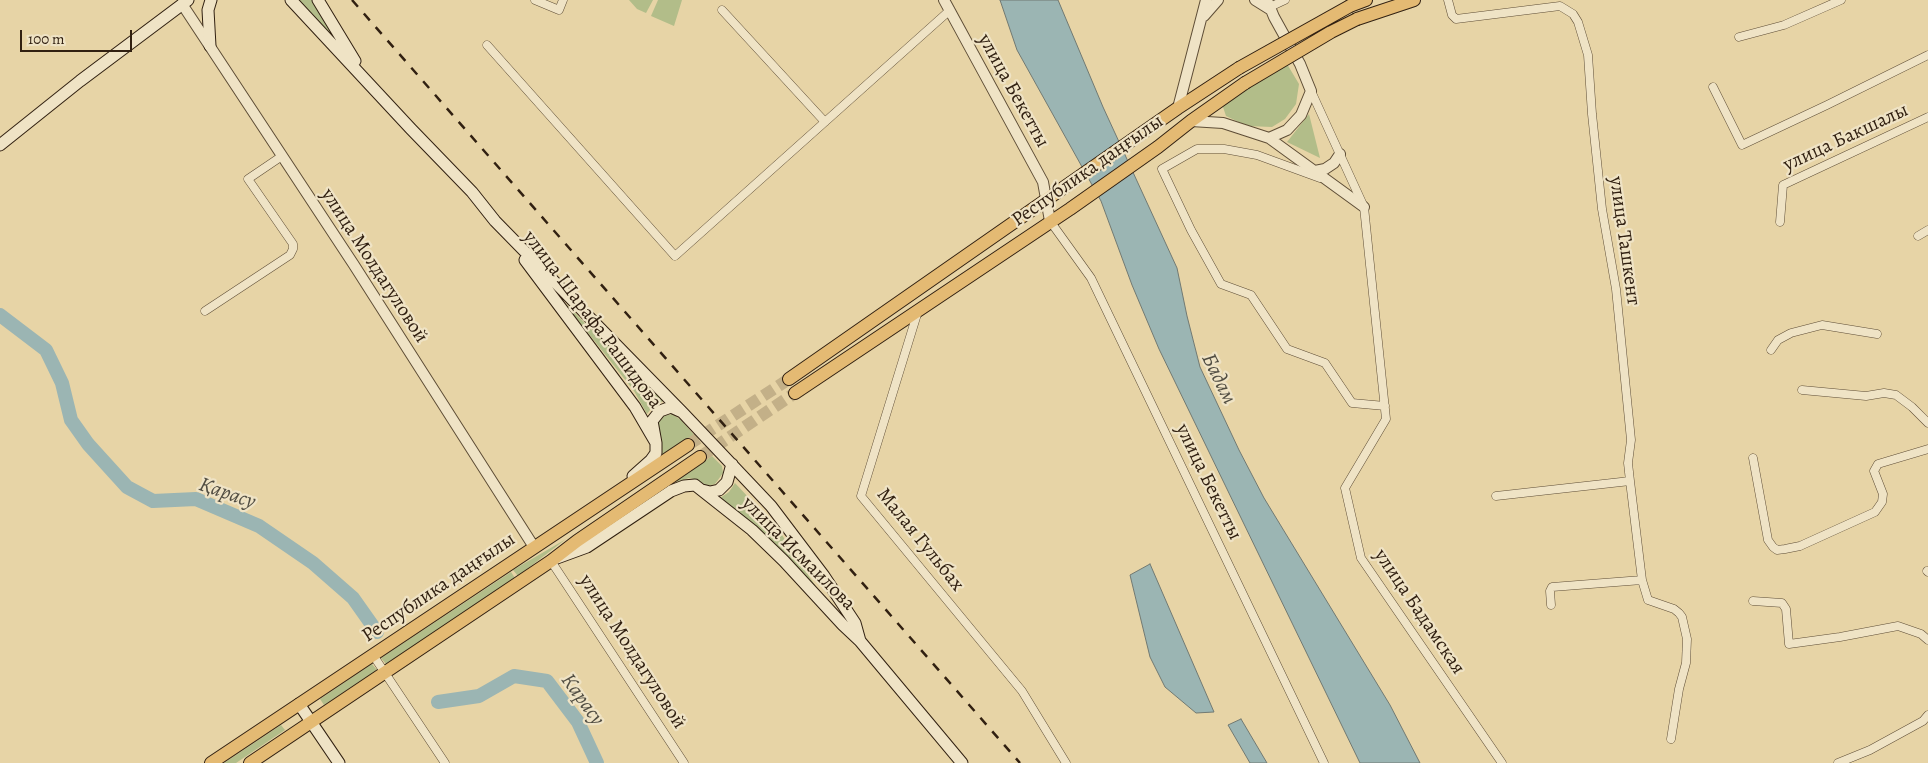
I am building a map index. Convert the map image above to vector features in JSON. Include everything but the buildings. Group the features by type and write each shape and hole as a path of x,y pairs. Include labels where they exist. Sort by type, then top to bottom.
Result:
{"main road":[{"path":"210,46 208,10 211,0"},
{"path":"291,0 367,82"},
{"path":"318,0 367,82"},
{"name":"Республика даңғылы","path":"789,379 1238,68 1350,6 1366,0"},
{"name":"Республика даңғылы","path":"795,392 1054,219 1157,148 1214,104 1245,83 1331,32 1357,19 1414,0"},
{"path":"0,145 80,81 185,2"},
{"name":"улица Шарафа Рашидова","path":"367,82 472,192 635,407 656,443"},
{"name":"улица Шарафа Рашидова","path":"495,221 683,413"},
{"path":"539,544 568,519 643,468 656,453 652,421 660,410 671,407 683,413"},
{"name":"улица Исмаилова","path":"683,413 771,506 824,576 855,623 860,641"},
{"name":"Республика даңғылы","path":"211,763 688,444"},
{"name":"Республика даңғылы","path":"250,763 700,457"},
{"path":"551,560 587,547 671,491 684,486 695,485 702,490 710,492 719,490 727,482 732,464"},
{"name":"улица Исмаилова","path":"702,490 752,530 860,641 962,763"},
{"path":"299,704 339,763"}],"street":[{"path":"535,0 559,10 563,0"},
{"name":"улица Бекетты","path":"944,0 1044,182 1054,219 1091,278 1324,763"},
{"path":"1178,108 1206,0"},
{"path":"1200,22 1218,0"},
{"path":"1255,0 1269,6 1300,64 1311,90 1301,115 1287,130 1269,138"},
{"path":"1269,6 1284,0"},
{"name":"улица Ташкент","path":"1448,0 1452,16 1456,18 1560,6 1573,14 1578,22 1588,55 1602,208 1616,290 1631,440 1628,463 1630,481"},
{"path":"1740,37 1784,25 1840,0"},
{"name":"улица Молдагуловой","path":"185,2 210,46 539,544"},
{"path":"722,10 825,122"},
{"path":"487,45 675,256 949,11"},
{"path":"1713,87 1742,145 1928,55"},
{"name":"улица Бадамская","path":"1311,90 1364,207 1386,419 1344,488 1362,558 1502,763"},
{"path":"1214,104 1223,123"},
{"name":"улица Бакшалы","path":"1780,222 1783,185 1928,117"},
{"path":"1191,121 1223,123 1269,138 1364,207"},
{"path":"1329,181 1257,155 1224,149 1197,149 1162,169 1191,230 1221,284 1251,295 1287,349 1326,363 1352,403 1385,406"},
{"path":"1315,171 1326,169 1334,163 1340,154"},
{"path":"206,311 290,256 293,244 248,179 282,156"},
{"path":"1918,236 1928,230"},
{"name":"Малая Гульбах","path":"919,309 861,496 1022,691 1066,763"},
{"path":"1771,350 1778,340 1791,333 1822,325 1877,334"},
{"path":"1802,390 1866,396 1884,393 1896,395 1912,407 1928,423"},
{"path":"1753,458 1768,540 1777,550 1800,546 1875,512 1882,502 1883,494 1875,475 1876,467 1882,461 1928,449"},
{"path":"1496,496 1630,481 1642,580 1648,600 1674,609 1682,617 1687,639 1686,663 1679,689 1671,738"},
{"name":"улица Молдагуловой","path":"551,560 684,763"},
{"path":"1551,605 1550,591 1552,587 1642,580"},
{"path":"1753,601 1782,603 1786,609 1789,644 1898,626 1921,634 1928,640"},
{"path":"373,655 446,763"},
{"path":"1838,763 1870,750 1923,722 1928,715"}],"green space":[{"path":"292,0 313,0 351,59"},
{"path":"629,0 653,0 646,13 637,9"},
{"path":"658,0 682,0 674,26 651,16"},
{"path":"1287,64 1299,84 1296,104 1285,119 1272,127 1247,126 1226,116 1223,107 1227,100"},
{"path":"1309,114 1320,158 1287,142"},
{"path":"562,300 663,401 653,406 647,414 634,391"},
{"path":"672,414 681,420 696,437 650,469 661,454 662,442 658,423 663,416"},
{"path":"712,456 722,466 723,473 715,484 707,486 698,480 689,478 674,483"},
{"path":"735,483 778,529 834,614 750,521 720,498 729,492"},
{"path":"566,539 518,576 513,570"},
{"path":"511,572 515,578 386,664 381,658"},
{"path":"372,664 377,670 324,705 320,699"},
{"path":"281,725 285,730 236,763 224,763"}],"water":[{"path":"1000,0 1058,0 1103,107 1177,268 1200,367 1239,450 1264,498 1390,705 1420,763 1360,763 1159,349 1132,285 1101,201 1017,50"},
{"path":"1150,564 1214,712 1196,713 1165,687 1150,657 1130,575"},
{"path":"1241,719 1267,763 1250,763 1228,725"}],"waterway":[{"name":"Қарасу","path":"0,315 46,350 62,383 71,420 88,444 127,487 153,501 196,499 259,526 313,563 353,598 377,632"},
{"name":"Карасу","path":"438,702 479,696 514,676 547,681 578,722 597,763"}],"tunnel":[{"path":"688,445 789,379"},
{"path":"700,457 795,393"}],"railway":[{"path":"352,0 1020,763"}],"water label":[{"name":"Бадам","path":"1218,379"}]}
